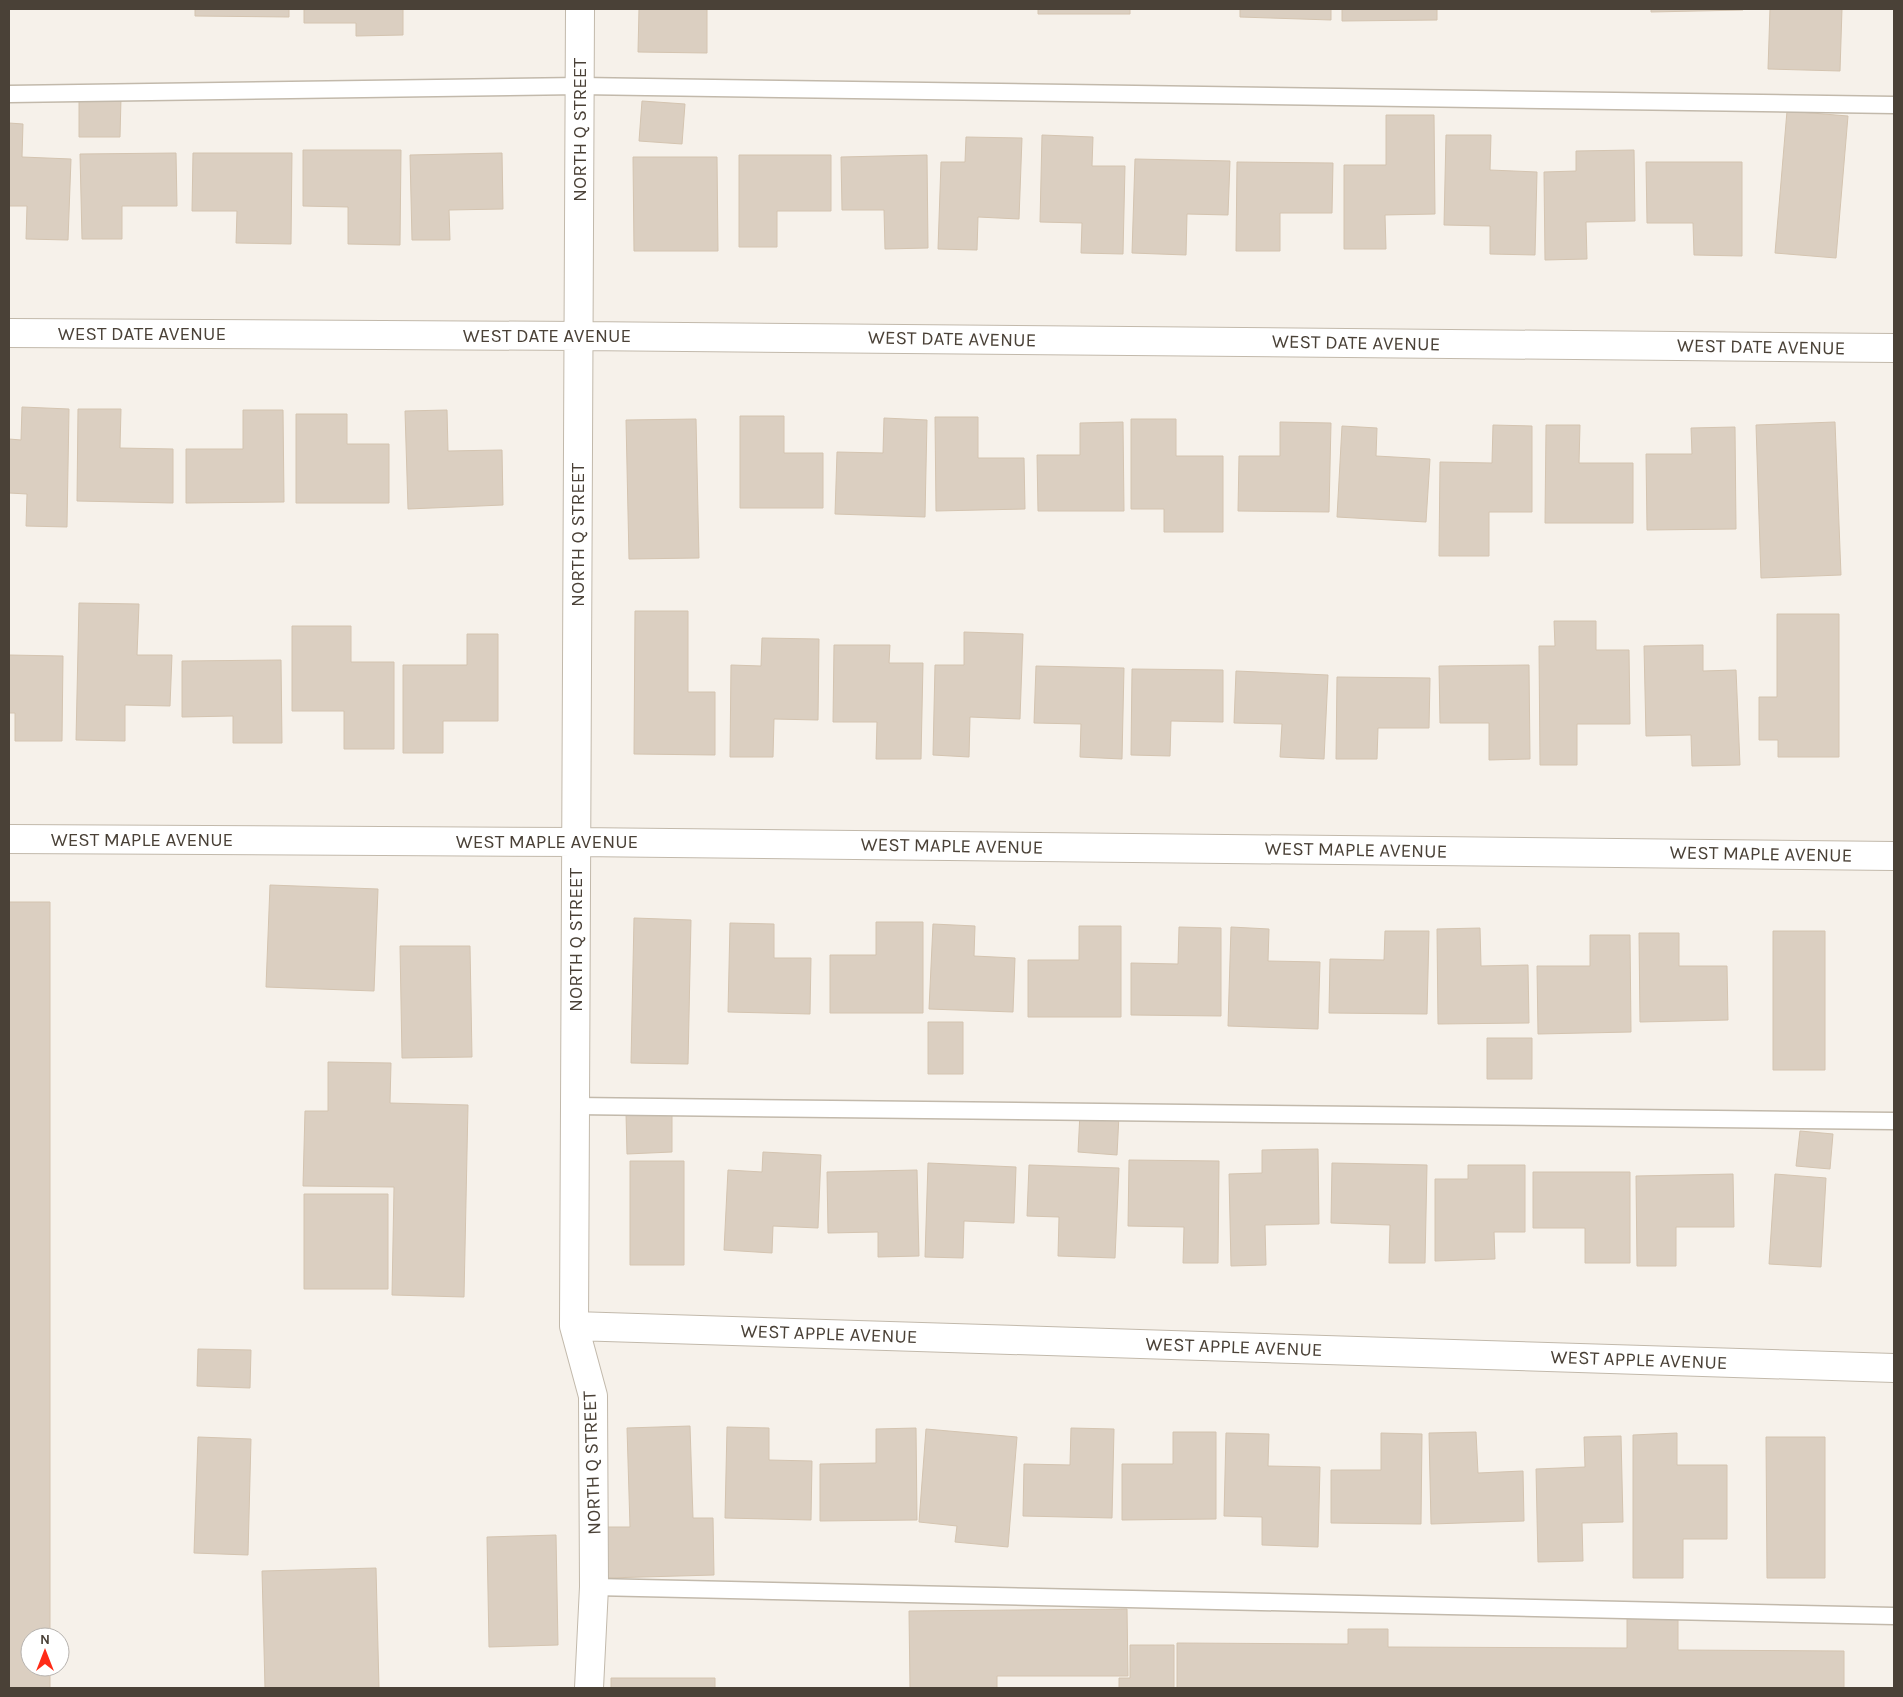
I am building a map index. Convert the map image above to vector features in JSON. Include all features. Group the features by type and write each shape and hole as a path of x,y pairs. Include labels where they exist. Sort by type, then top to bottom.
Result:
{"street":[{"name":"NORTH Q STREET","path":"580,9 574,1326 593,1396 594,1587 589,1688"},
{"name":"WEST DATE AVENUE","path":"9,333 580,336 1894,348"},
{"name":"WEST MAPLE AVENUE","path":"9,839 577,842 1894,856"},
{"name":"WEST APPLE AVENUE","path":"574,1326 1894,1368"}],"lane":[{"path":"9,94 580,86 1894,105"},
{"path":"575,1106 1894,1121"},
{"path":"594,1587 1894,1616"}],"building":[{"path":"195,9 289,9 289,17 195,16"},
{"path":"304,9 403,9 403,35 356,36 356,23 304,23"},
{"path":"639,9 707,9 707,53 638,52"},
{"path":"1038,9 1130,9 1130,14 1038,14"},
{"path":"1240,9 1331,9 1331,20 1240,17"},
{"path":"1342,9 1437,9 1437,20 1342,21"},
{"path":"1651,9 1743,9 1743,10 1651,12"},
{"path":"1770,9 1842,9 1840,71 1768,69"},
{"path":"79,97 121,98 120,137 79,137"},
{"path":"642,101 685,104 682,144 639,141"},
{"path":"1787,111 1848,116 1836,258 1775,253"},
{"path":"1386,115 1434,115 1435,214 1385,215 1386,249 1344,249 1344,165 1386,165"},
{"path":"9,123 23,124 22,157 71,159 68,240 26,239 27,206 9,206"},
{"path":"1042,135 1093,137 1092,166 1125,166 1123,254 1081,253 1082,223 1040,222"},
{"path":"1446,135 1491,135 1490,170 1537,172 1535,255 1490,254 1490,226 1444,225"},
{"path":"966,137 1022,138 1019,219 978,217 977,250 938,249 941,162 965,162"},
{"path":"303,150 401,150 400,245 348,244 348,207 303,206"},
{"path":"1634,150 1635,221 1586,222 1587,259 1545,260 1544,172 1576,171 1576,151"},
{"path":"176,153 177,206 122,206 122,239 82,239 80,154"},
{"path":"193,153 292,153 291,244 236,243 237,211 192,211"},
{"path":"502,153 503,209 449,210 450,240 412,240 410,155"},
{"path":"739,155 831,155 831,211 777,211 777,247 739,247"},
{"path":"927,155 928,248 885,249 884,210 842,210 841,157"},
{"path":"633,157 717,157 718,251 634,251"},
{"path":"1135,159 1230,161 1228,215 1187,214 1186,255 1132,253"},
{"path":"1237,162 1333,163 1332,213 1280,213 1280,251 1236,251"},
{"path":"1646,162 1742,162 1742,256 1694,255 1693,223 1647,223"},
{"path":"22,407 69,409 67,527 26,526 27,494 9,493 9,439 21,440"},
{"path":"78,409 121,409 120,448 173,449 173,503 77,501"},
{"path":"243,410 283,410 284,502 186,503 186,449 243,449"},
{"path":"447,410 448,451 502,450 503,505 408,509 405,411"},
{"path":"296,414 347,414 347,444 389,444 389,503 296,503"},
{"path":"740,416 784,416 784,453 823,453 823,508 740,508"},
{"path":"935,417 978,417 978,458 1024,458 1025,509 936,511"},
{"path":"884,418 927,420 925,517 835,514 837,452 883,453"},
{"path":"696,419 699,558 629,559 626,420"},
{"path":"1131,419 1176,419 1176,456 1223,456 1223,532 1164,532 1164,509 1131,509"},
{"path":"1123,422 1124,511 1038,511 1037,455 1080,455 1080,423"},
{"path":"1280,422 1331,423 1329,512 1238,511 1239,456 1280,456"},
{"path":"1835,422 1841,575 1761,578 1756,425"},
{"path":"1493,425 1532,426 1532,512 1489,512 1489,556 1439,556 1440,462 1492,463"},
{"path":"1546,425 1580,425 1579,463 1633,463 1633,523 1545,523"},
{"path":"1342,426 1377,428 1376,456 1430,459 1426,522 1337,517"},
{"path":"1735,427 1736,529 1647,530 1646,454 1692,454 1691,428"},
{"path":"79,603 139,604 137,655 172,655 170,706 125,705 125,741 76,740"},
{"path":"635,611 688,611 688,692 715,692 715,755 634,754"},
{"path":"1777,614 1839,614 1839,757 1778,757 1778,740 1759,740 1759,697 1777,697"},
{"path":"1554,621 1596,621 1596,650 1629,650 1630,724 1577,724 1577,765 1540,765 1539,646 1555,646"},
{"path":"292,626 351,626 351,662 394,662 394,749 344,749 344,711 292,711"},
{"path":"964,632 1023,634 1020,719 970,717 969,757 933,755 935,665 964,665"},
{"path":"467,634 498,634 498,721 443,721 443,753 403,753 403,665 467,665"},
{"path":"762,638 819,639 818,720 774,719 773,757 730,757 731,665 761,666"},
{"path":"834,645 890,645 889,663 923,663 921,759 876,759 877,722 833,722"},
{"path":"1703,645 1703,671 1736,670 1740,765 1692,766 1691,735 1646,736 1644,646"},
{"path":"9,655 63,656 62,741 15,741 15,713 9,713"},
{"path":"281,660 282,743 233,743 233,716 182,717 182,661"},
{"path":"1529,665 1530,759 1489,760 1489,723 1440,723 1439,666"},
{"path":"1036,666 1124,668 1122,759 1080,757 1081,724 1034,723"},
{"path":"1132,669 1223,670 1223,722 1171,721 1170,756 1131,755"},
{"path":"1236,671 1328,675 1324,759 1280,757 1282,724 1234,723"},
{"path":"1337,677 1430,678 1429,728 1378,728 1377,759 1336,759"},
{"path":"270,885 378,889 374,991 266,987"},
{"path":"9,902 50,902 50,1627 20,1627 20,1677 50,1677 50,1688 9,1688"},
{"path":"634,918 691,920 688,1064 631,1063"},
{"path":"876,922 923,922 923,1013 830,1013 830,955 876,955"},
{"path":"730,923 774,924 774,958 811,958 810,1014 728,1012"},
{"path":"933,924 975,926 974,956 1015,958 1013,1012 929,1009"},
{"path":"1079,926 1121,926 1121,1017 1028,1017 1028,960 1079,960"},
{"path":"1179,927 1221,928 1221,1016 1131,1015 1131,963 1178,964"},
{"path":"1231,927 1269,929 1268,961 1320,962 1318,1029 1228,1026"},
{"path":"1480,928 1481,966 1528,965 1529,1023 1438,1024 1437,929"},
{"path":"1385,931 1429,931 1427,1014 1329,1013 1330,959 1384,960"},
{"path":"1773,931 1825,931 1825,1070 1773,1070"},
{"path":"1639,933 1679,933 1679,966 1727,966 1728,1020 1640,1022"},
{"path":"1590,935 1630,935 1631,1032 1538,1034 1537,966 1590,966"},
{"path":"400,946 470,946 472,1057 402,1058"},
{"path":"928,1022 963,1022 963,1074 928,1074"},
{"path":"1487,1038 1532,1038 1532,1079 1487,1079"},
{"path":"328,1062 391,1063 390,1103 468,1105 464,1297 392,1295 394,1187 303,1186 305,1111 328,1111"},
{"path":"672,1112 672,1152 627,1154 626,1113"},
{"path":"1080,1113 1119,1115 1117,1155 1078,1152"},
{"path":"1800,1131 1833,1134 1830,1169 1796,1166"},
{"path":"1318,1149 1319,1224 1265,1225 1266,1265 1231,1266 1229,1174 1262,1173 1262,1150"},
{"path":"763,1152 821,1155 818,1228 773,1226 772,1253 724,1250 728,1170 762,1172"},
{"path":"1129,1160 1219,1161 1218,1263 1183,1263 1184,1227 1128,1226"},
{"path":"630,1161 684,1161 684,1265 630,1265"},
{"path":"928,1163 1016,1167 1014,1223 964,1221 963,1258 925,1257"},
{"path":"1332,1163 1427,1165 1425,1263 1389,1263 1390,1225 1331,1223"},
{"path":"1029,1165 1119,1168 1115,1258 1058,1256 1059,1217 1027,1216"},
{"path":"1468,1165 1525,1165 1525,1232 1494,1232 1495,1259 1435,1261 1435,1179 1468,1179"},
{"path":"917,1170 919,1256 878,1257 878,1232 828,1233 827,1172"},
{"path":"1533,1172 1630,1172 1630,1263 1585,1263 1585,1228 1533,1228"},
{"path":"1733,1174 1734,1227 1676,1227 1676,1266 1637,1266 1636,1176"},
{"path":"1775,1174 1826,1178 1821,1267 1769,1264"},
{"path":"304,1194 388,1194 388,1289 304,1289"},
{"path":"198,1349 251,1350 250,1388 197,1386"},
{"path":"690,1426 693,1518 713,1518 714,1575 607,1578 606,1527 630,1527 627,1428"},
{"path":"727,1427 769,1428 769,1460 812,1461 811,1520 725,1518"},
{"path":"916,1428 917,1520 820,1521 820,1464 876,1463 876,1429"},
{"path":"1071,1428 1114,1429 1112,1518 1023,1516 1024,1464 1070,1465"},
{"path":"926,1429 1017,1437 1008,1547 955,1542 957,1526 919,1522"},
{"path":"1173,1432 1216,1432 1216,1519 1122,1520 1122,1464 1173,1464"},
{"path":"1476,1432 1478,1473 1523,1471 1524,1521 1431,1524 1429,1433"},
{"path":"1226,1433 1269,1434 1268,1466 1320,1467 1318,1547 1262,1545 1262,1517 1224,1516"},
{"path":"1381,1433 1422,1434 1421,1524 1331,1523 1331,1470 1381,1470"},
{"path":"1677,1433 1677,1465 1727,1465 1727,1539 1683,1539 1683,1578 1633,1578 1633,1435"},
{"path":"1621,1436 1623,1522 1582,1523 1583,1561 1538,1562 1536,1469 1585,1467 1584,1437"},
{"path":"198,1437 251,1439 248,1555 194,1553"},
{"path":"1766,1437 1825,1437 1825,1578 1767,1578"},
{"path":"556,1535 558,1645 489,1647 487,1537"},
{"path":"376,1568 379,1688 265,1688 262,1571"},
{"path":"1127,1609 1128,1676 997,1676 997,1688 910,1688 909,1611"},
{"path":"1627,1615 1678,1615 1678,1650 1844,1651 1844,1688 1177,1688 1177,1643 1348,1644 1348,1629 1388,1629 1388,1647 1627,1648"},
{"path":"1130,1645 1174,1645 1174,1688 1119,1688 1119,1678 1130,1678"},
{"path":"611,1678 715,1678 715,1688 611,1688"}]}
